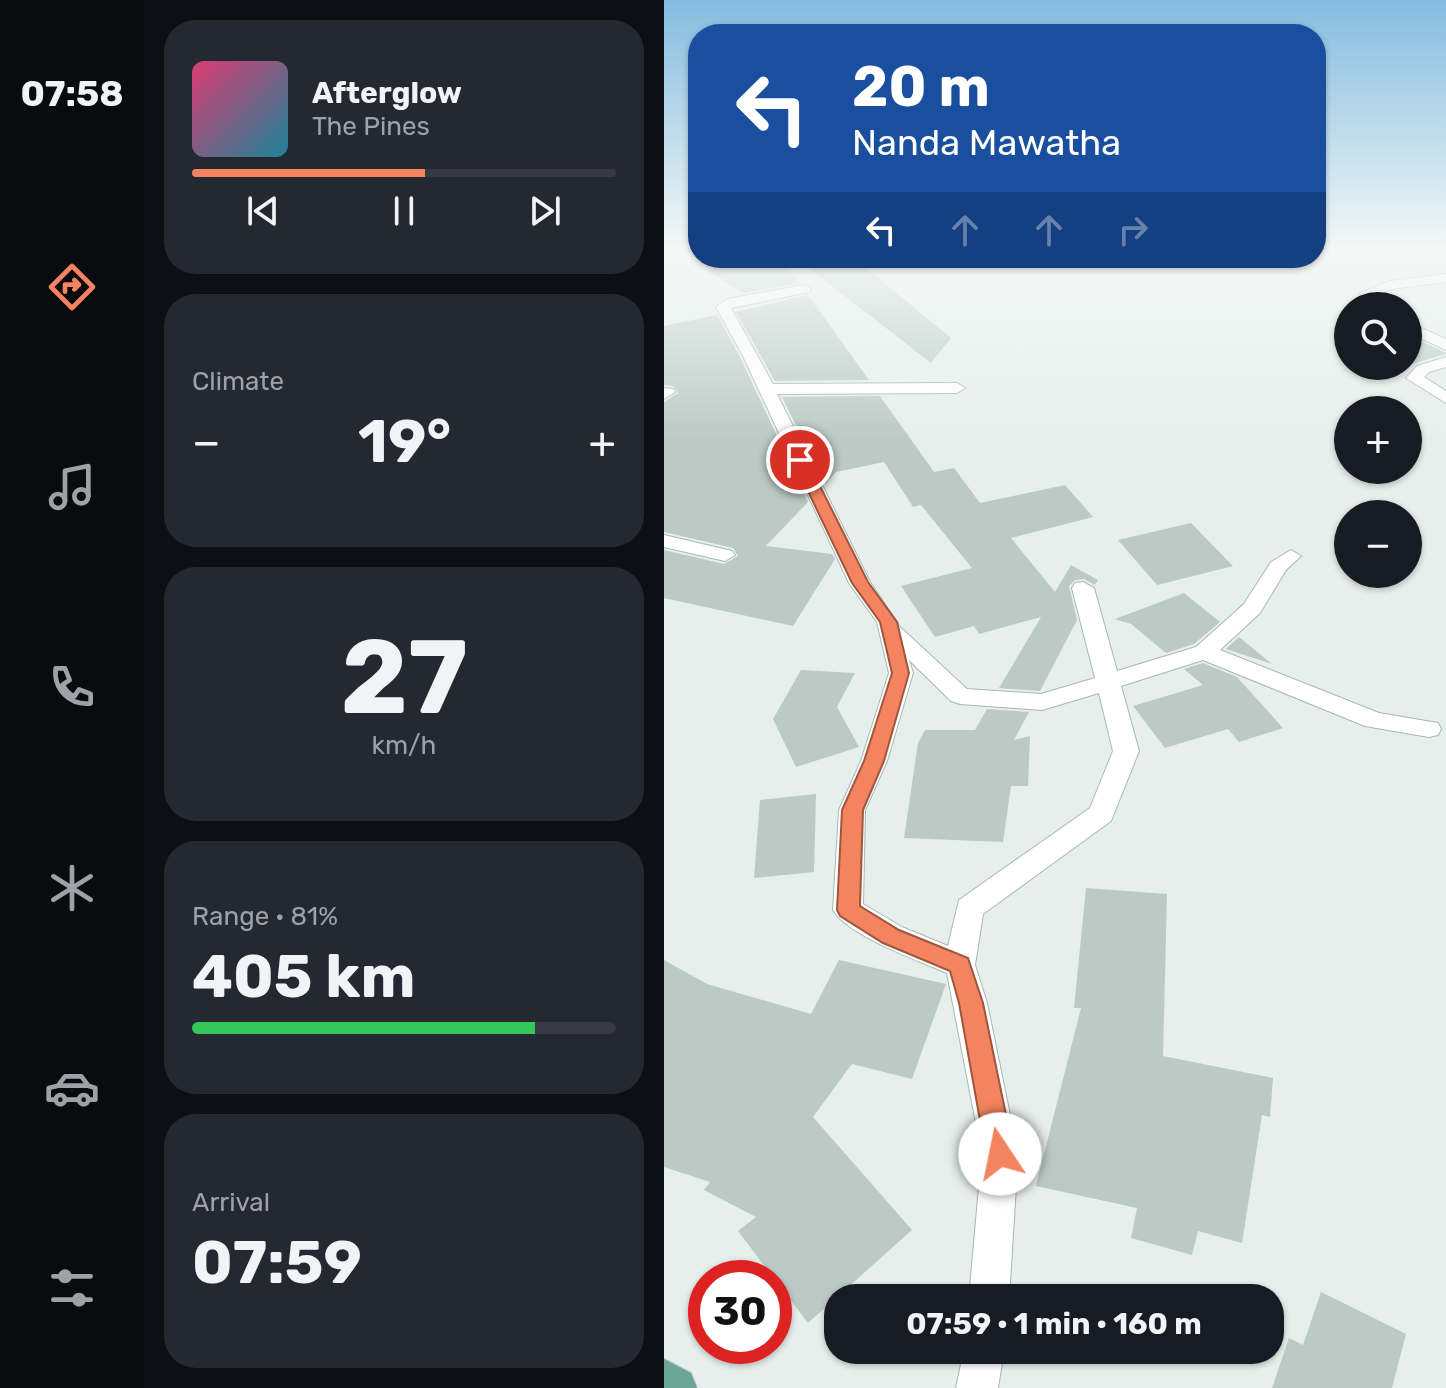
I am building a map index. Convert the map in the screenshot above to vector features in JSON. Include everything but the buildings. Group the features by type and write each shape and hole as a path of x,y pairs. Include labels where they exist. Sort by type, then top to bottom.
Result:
{"main road":[{"path":"664,1380 676,1388"}],"street":[{"path":"727,315 767,389 860,583 888,622 901,673 874,761 852,810 848,910 891,936 960,965"},
{"path":"1422,333 1446,345"},
{"path":"1446,362 1423,369 1414,378 1446,398"},
{"path":"767,389 957,388"},
{"path":"664,541 725,555"},
{"path":"891,630 960,696 1042,702 1204,652 1252,608 1278,566 1291,556"},
{"path":"990,1284 1000,1154 971,1003 960,965 969,908 1101,814 1126,751 1083,588"},
{"path":"1204,652 1374,720 1429,729"},
{"path":"977,1388 981,1364"}],"route":[{"path":"800,460 860,583 888,622 901,673 874,761 852,810 848,910 891,936 960,965 971,1003 1000,1154"}]}
